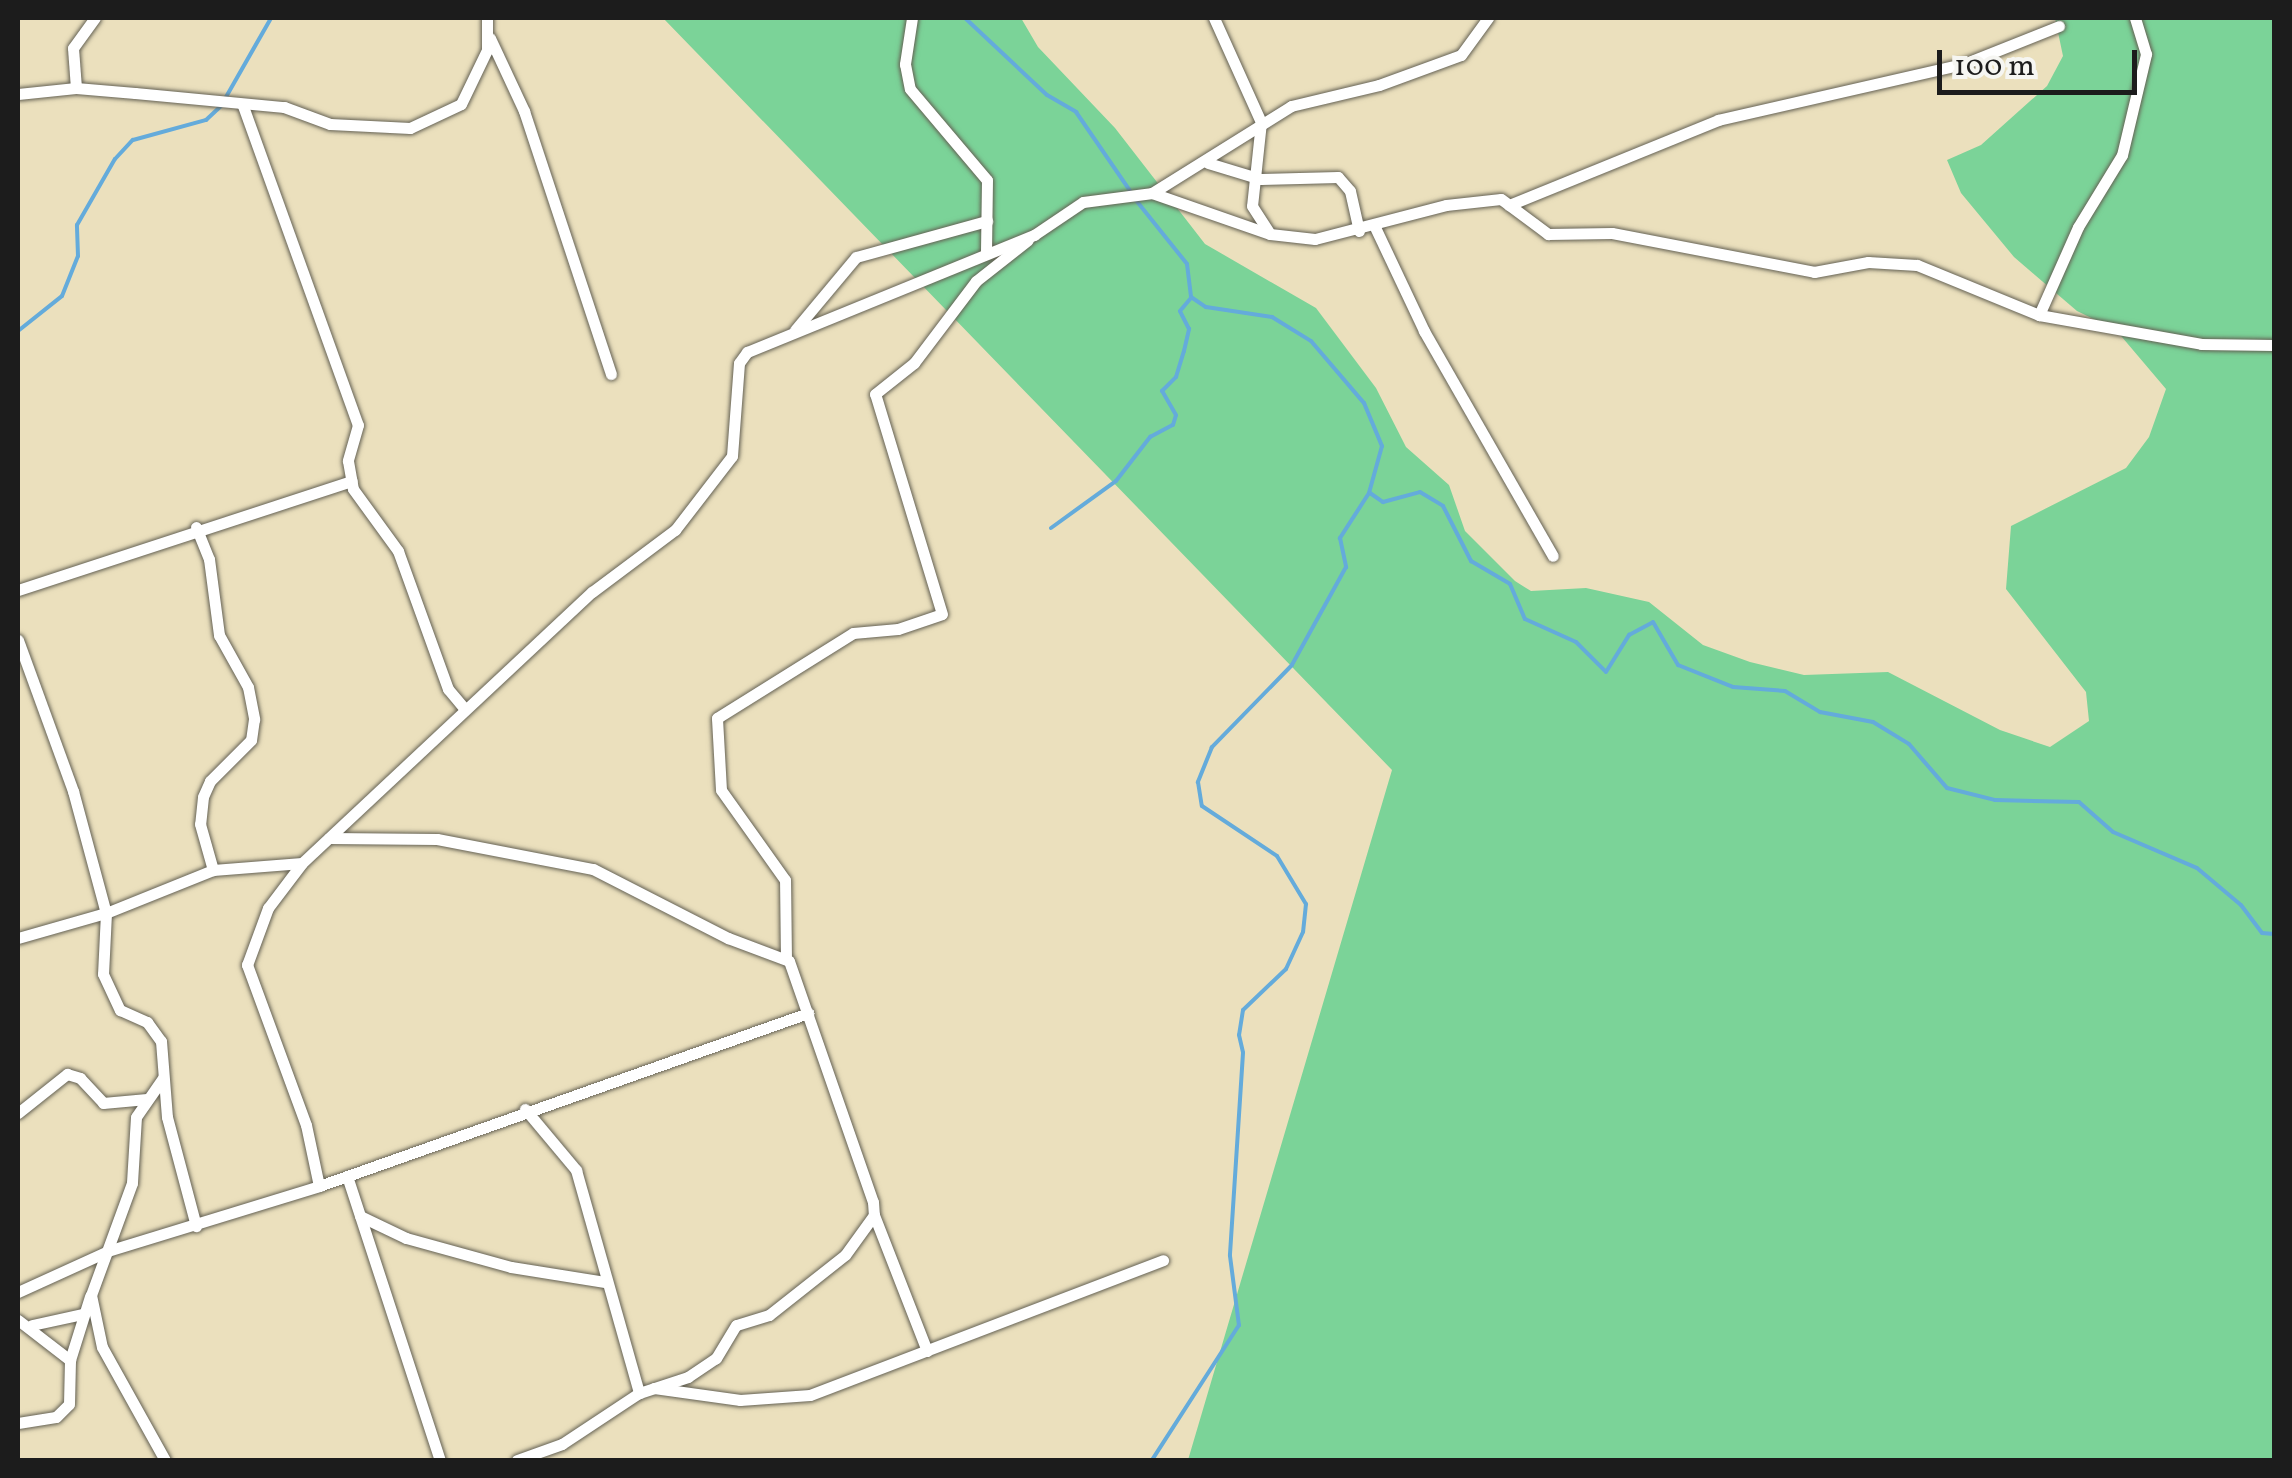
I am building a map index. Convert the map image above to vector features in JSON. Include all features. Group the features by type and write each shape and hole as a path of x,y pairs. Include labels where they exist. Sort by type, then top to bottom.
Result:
{"street":[{"path":"76,88 74,48 95,18"},
{"path":"487,18 488,34 524,111 611,374"},
{"path":"912,18 906,64 910,89 987,180 986,252"},
{"path":"1214,18 1261,122 1252,178 1253,211 1270,234"},
{"path":"927,1351 874,1215 808,1013 786,959 785,880 721,790 717,718 853,633 905,628 942,614 875,394 914,363 976,282 1083,202 1152,193 1208,163 1261,122 1303,100 1380,85 1461,55 1488,18"},
{"path":"2039,315 2078,227 2122,154 2146,54 2134,18"},
{"path":"1509,205 1718,120 1966,63 2058,26"},
{"path":"18,94 76,88 284,107 330,124 410,128 461,104 488,34"},
{"path":"244,106 358,425 348,461 358,501 398,551 448,689 464,708"},
{"path":"1208,163 1252,178 1338,177 1350,192 1358,231"},
{"path":"1152,193 1270,234 1315,239 1484,199 1509,205 1548,234 1612,233 1814,272 1868,262 1937,270 2039,315 2201,344 2274,345"},
{"path":"794,331 856,257 987,220"},
{"path":"1374,225 1424,330 1553,556"},
{"path":"320,1186 306,1125 247,965 268,908 302,863 464,708 592,592 676,530 732,456 742,356 794,331 1034,235"},
{"path":"18,590 196,527 352,481"},
{"path":"196,527 209,560 219,635 248,686 254,719 252,740 210,781 203,797 200,824 214,870"},
{"path":"18,640 73,791 106,913 103,974 120,1010 158,1035 163,1078 196,1226"},
{"path":"328,838 437,839 593,869 728,938 786,959"},
{"path":"18,938 106,913 214,870 302,863"},
{"path":"18,1292 108,1251 320,1186 526,1109 808,1013"},
{"path":"18,1113 67,1074 80,1078 103,1103 147,1099"},
{"path":"18,1424 40,1423 63,1411 73,1396 70,1360 82,1314 132,1183 136,1117 163,1078"},
{"path":"526,1109 576,1170 605,1282 645,1390"},
{"path":"347,1176 440,1460"},
{"path":"517,1460 562,1444 645,1390 700,1370 716,1358 736,1326 768,1316 818,1280 874,1215"},
{"path":"360,1216 406,1238 511,1267 605,1282"},
{"path":"645,1390 740,1400 810,1396 1163,1260"},
{"path":"90,1295 102,1347 165,1460"},
{"path":"32,1325 82,1314"},
{"path":"18,1320 32,1325 70,1360"}],"green space":[{"path":"663,18 1021,18 1038,47 1115,128 1205,244 1316,308 1376,388 1406,447 1449,485 1465,531 1515,581 1531,591 1586,588 1649,602 1703,645 1750,662 1804,675 1888,672 2000,730 2050,747 2089,721 2086,692 2006,589 2011,526 2126,468 2149,437 2166,389 2116,330 2077,311 2014,257 1961,193 1947,160 1981,145 2047,86 2063,56 2055,18 2274,18 2274,1460 1188,1460 1392,770"}],"waterway":[{"path":"226,97 271,18"},
{"path":"965,18 1047,95 1076,112 1130,191"},
{"path":"18,331 62,296 78,256 77,225 115,159 133,140 206,120 222,105"},
{"path":"1135,199 1187,264 1191,297 1206,307 1272,317 1311,341 1364,403 1382,446 1369,493 1340,538 1346,567 1292,665 1212,747 1198,782 1202,806 1277,856 1306,904 1303,932 1286,969 1243,1010 1239,1035 1243,1053 1230,1256 1239,1325 1152,1460"},
{"path":"1051,528 1116,481 1150,437 1173,425 1176,415 1162,391 1176,377 1189,329 1180,311 1191,298"},
{"path":"1370,493 1383,502 1420,492 1443,506 1471,561 1510,584 1525,619 1576,642 1606,672 1629,635 1653,622 1678,665 1733,687 1785,691 1820,712 1873,722 1909,744 1947,788 1995,800 2079,802 2113,832 2197,868 2241,905 2262,933 2274,934"}]}
